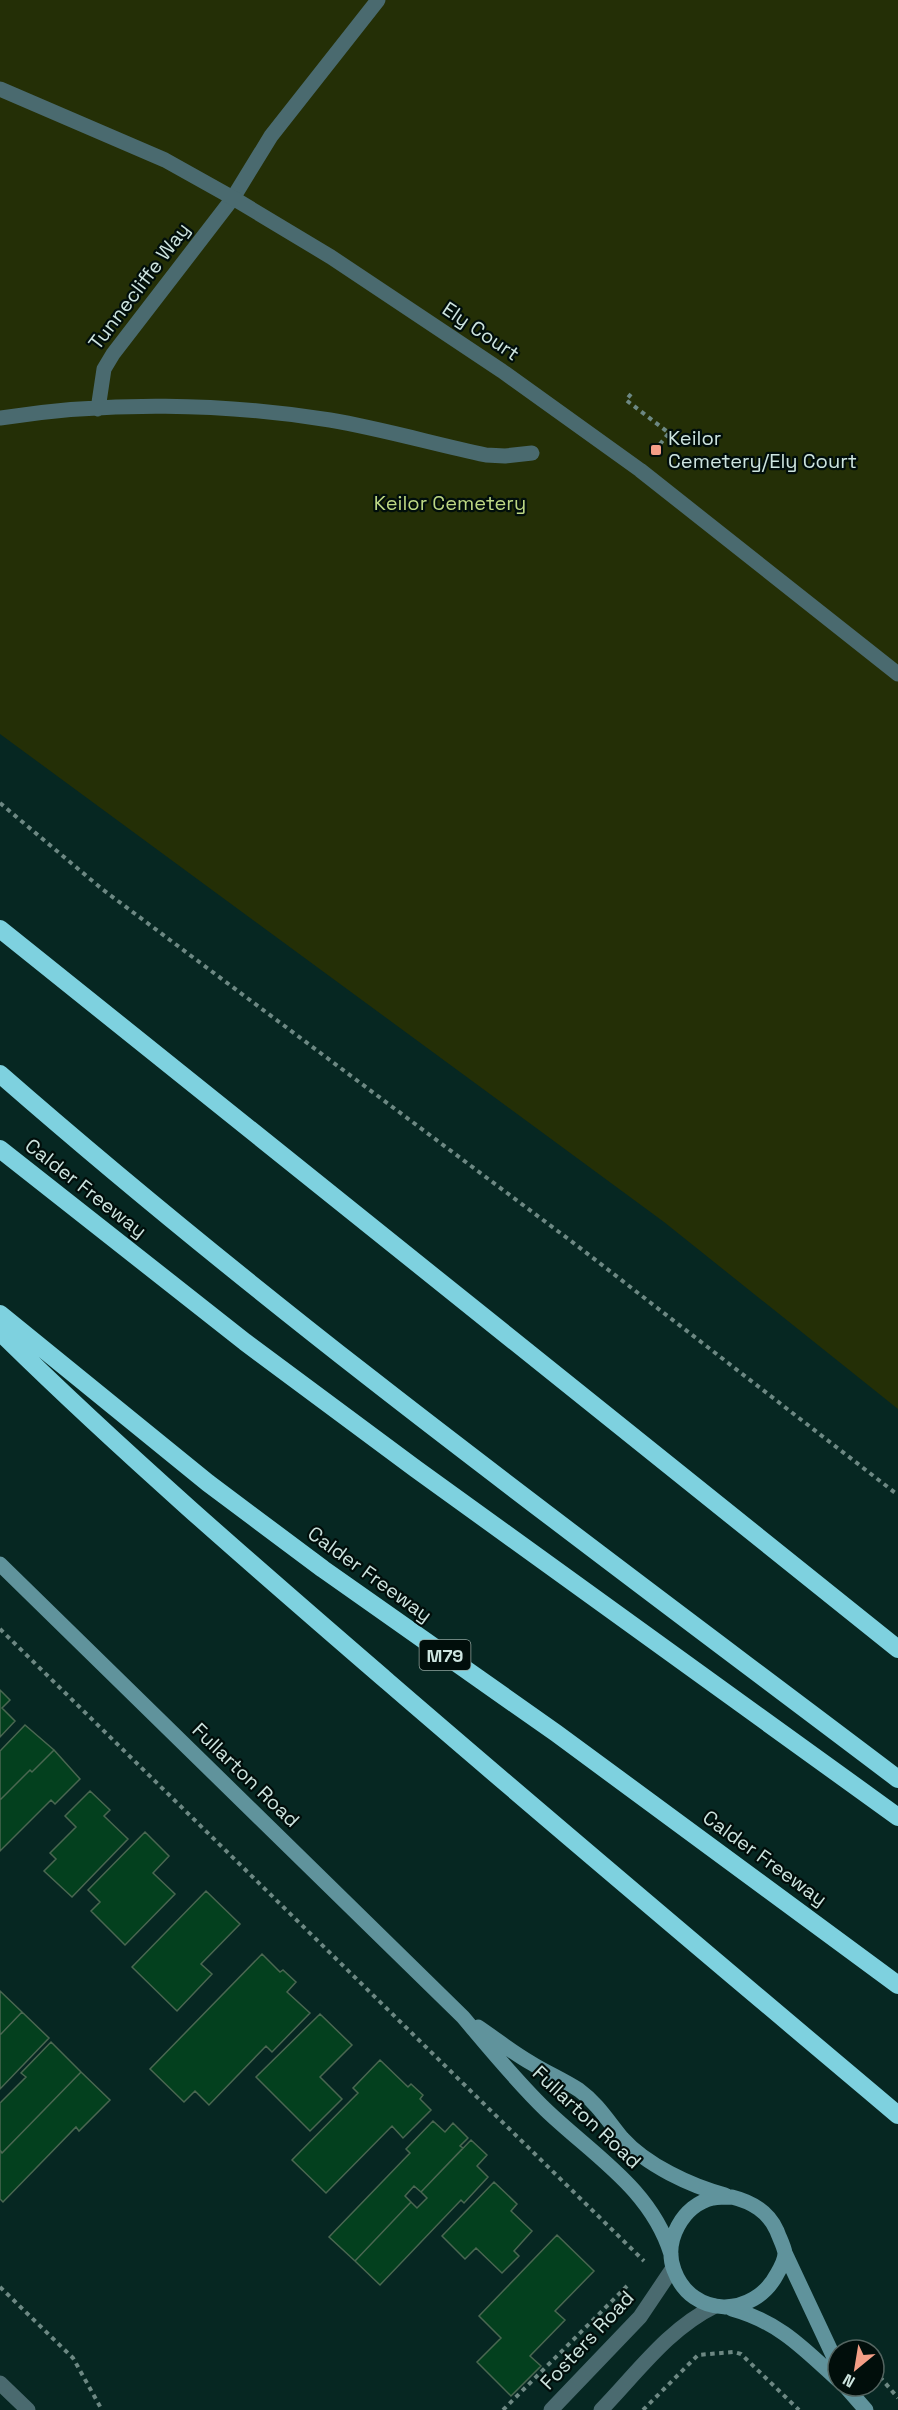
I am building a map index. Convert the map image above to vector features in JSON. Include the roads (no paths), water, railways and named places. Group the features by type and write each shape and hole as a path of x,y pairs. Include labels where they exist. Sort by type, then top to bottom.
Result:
{"highway":[{"path":"0,929 898,1649"},
{"path":"0,1074 296,1322 469,1456 898,1779"},
{"name":"Calder Freeway","path":"0,1149 264,1356 435,1483 898,1817"},
{"name":"Calder Freeway","path":"0,1314 208,1483 323,1569 602,1767 898,1985"},
{"path":"0,1332 82,1413 285,1593 600,1864 898,2115"}],"main road":[{"name":"Fullarton Road","path":"0,1563 463,2017 518,2083 645,2201 658,2220 672,2261"},
{"name":"Fullarton Road","path":"463,2017 529,2062 579,2091 609,2120 623,2139 641,2154 684,2181 732,2197"},
{"path":"826,2340 773,2223 762,2210 748,2201 732,2197 712,2198 696,2206 682,2219 673,2235 672,2261 679,2281 689,2293 701,2302 756,2315 803,2348 826,2368"},
{"path":"722,2307 745,2304 760,2297 771,2285 785,2253"},
{"path":"856,2398 866,2410"}],"street":[{"name":"Tunnecliffe Way","path":"98,409 104,369 113,354 233,198 271,136 378,0"},
{"name":"Ely Court","path":"0,89 165,160 233,198 349,269 530,391 657,483 898,674"},
{"path":"0,418 49,410 207,408 269,412 371,428 486,455 505,456 532,453"},
{"name":"Fosters Road","path":"551,2410 640,2317 672,2261"},
{"path":"601,2410 664,2342 697,2315 722,2307"},
{"path":"0,2383 28,2410"}],"place":[{"name":"Keilor Cemetery/Ely Court","path":"656,450"}],"park label":[{"name":"Keilor Cemetery","path":"450,503"}]}
